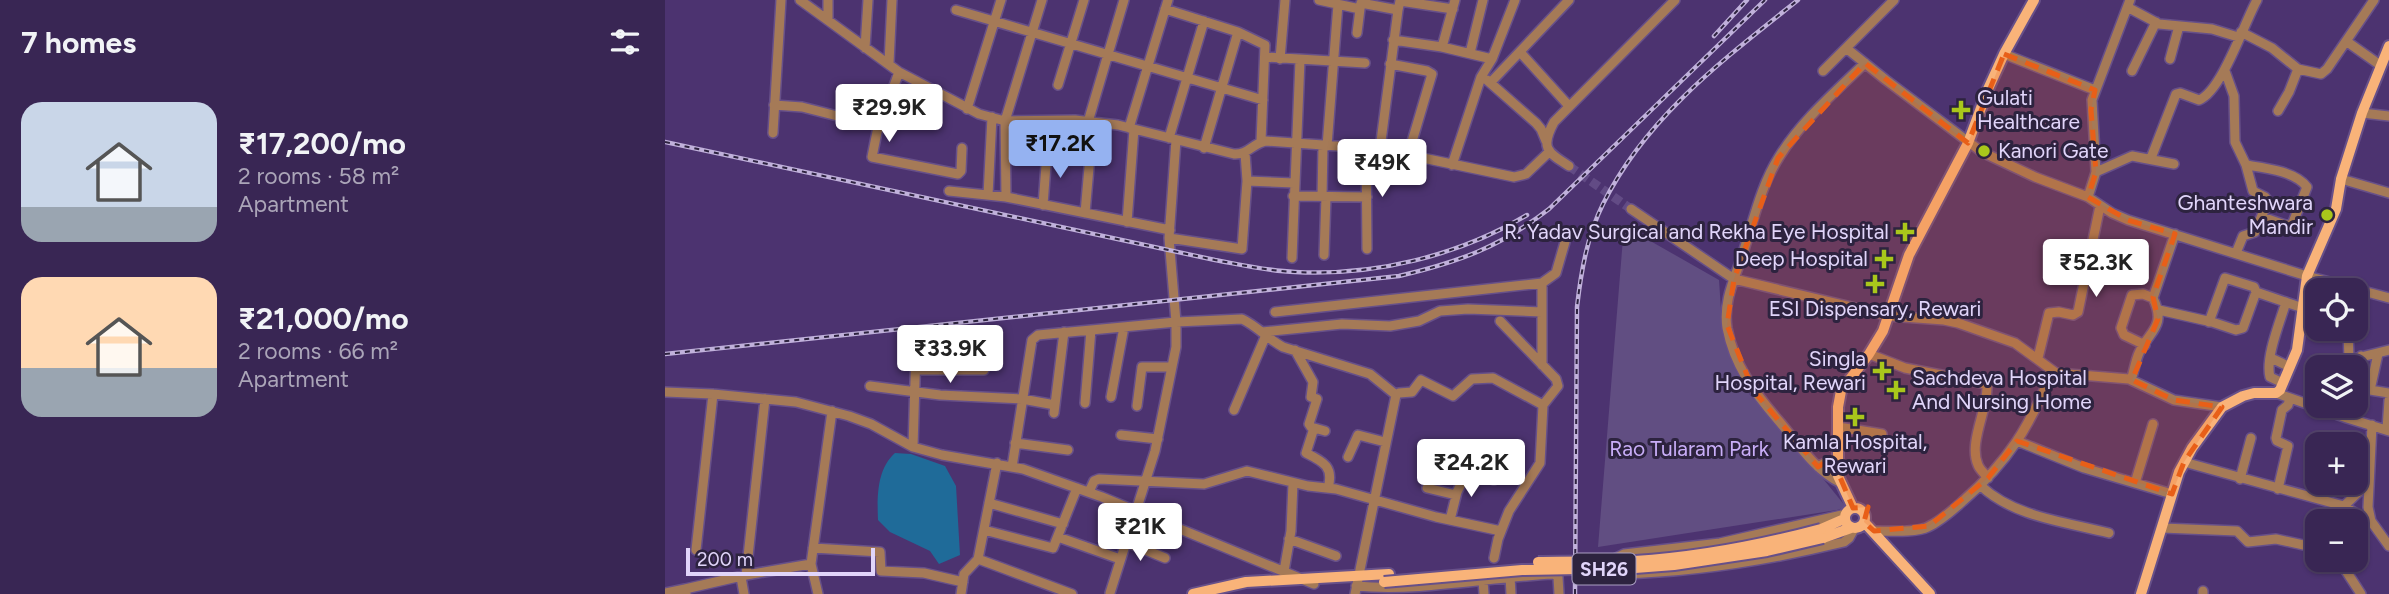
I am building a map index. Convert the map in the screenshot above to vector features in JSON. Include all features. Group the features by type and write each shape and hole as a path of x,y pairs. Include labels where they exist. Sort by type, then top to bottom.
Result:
{"main road":[{"path":"1921,594 1839,503 1842,485 1837,461 1837,427 1841,391 1883,331 1906,262 1968,143 2004,54 2034,0"},
{"path":"2141,594 2184,462 2222,407 2243,396 2276,393 2283,383 2299,341 2307,276 2336,209 2341,179 2362,113 2389,46"},
{"path":"1853,520 1874,531 1930,594"},
{"name":"SH26","path":"1223,594 1270,585 1357,584 1387,578 1674,565 1767,551 1822,534 1853,520"},
{"name":"SH26","path":"1193,594 1246,582 1301,578 1357,584"}],"street":[{"path":"773,133 781,0"},
{"path":"828,0 828,20"},
{"path":"865,48 868,0"},
{"path":"889,63 892,0"},
{"path":"967,109 1001,0"},
{"path":"1006,197 1005,121 1042,0"},
{"path":"1058,85 1084,0"},
{"path":"1086,214 1091,122 1124,0"},
{"path":"1280,59 1285,0"},
{"path":"1319,0 1398,10"},
{"path":"1470,53 1483,0"},
{"path":"1452,165 1481,77 1492,59 1515,0"},
{"path":"1491,82 1569,0"},
{"path":"1546,141 1554,122 1675,0"},
{"path":"1823,71 1894,0"},
{"path":"2151,158 2176,94 2202,99 2225,71 2257,0"},
{"path":"2088,197 2096,172 2091,110 2095,90 2129,4 2156,22 2240,34 2271,48 2298,69 2315,74 2323,73 2374,0"},
{"path":"804,1 899,72 967,109 1005,121 1091,122 1234,154 1245,153 1261,141 1380,149 1500,176 1519,177 1526,174 1549,152"},
{"path":"1380,149 1399,1 1454,4 1442,47"},
{"path":"1126,222 1131,129 1147,65 1167,4 1265,45 1261,141"},
{"path":"1324,255 1325,146 1338,4"},
{"path":"1357,33 1361,4"},
{"path":"956,10 1263,100"},
{"path":"1110,593 1158,439 1176,346 1169,234 1172,139 1204,21"},
{"path":"2132,71 2156,22"},
{"path":"2170,59 2179,26"},
{"path":"1204,148 1238,32"},
{"path":"1393,40 1442,47 1492,59"},
{"path":"2346,41 2384,62"},
{"path":"1846,48 1982,152 2088,197 2128,220 2313,278"},
{"path":"1520,52 1569,106"},
{"path":"2004,54 2095,90"},
{"path":"1265,57 1365,63"},
{"path":"1292,258 1300,60"},
{"path":"1842,485 1818,467 1753,390 1739,366 1727,325 1727,303 1757,205 1778,158 1825,102 1865,63"},
{"path":"1389,64 1432,74 1408,155"},
{"path":"2278,111 2298,69"},
{"path":"2225,71 2234,96 2235,142 2246,165 2253,191 2267,199 2254,234 2243,236 2237,253"},
{"path":"899,72 877,132 872,156 958,174 961,171 963,148"},
{"path":"1481,77 1491,82 1536,122 1541,128 1549,152 1569,166"},
{"path":"774,105 802,107 865,123"},
{"path":"2362,113 2389,116"},
{"path":"988,195 992,117"},
{"path":"1366,148 1367,249"},
{"path":"1043,205 1047,152"},
{"path":"950,191 1006,197 1243,249 1247,181 1245,153"},
{"path":"2096,172 2132,156 2174,164"},
{"path":"2246,165 2272,169 2303,182 2307,187 2292,225 2262,218"},
{"path":"2341,179 2389,193"},
{"path":"1247,181 1294,184"},
{"path":"1293,196 1367,197"},
{"path":"2038,358 2049,313 2073,315 2078,312 2100,206"},
{"path":"1631,209 1734,279 1889,316 1958,323 2015,342 2052,372 2131,380 2174,400 2222,407"},
{"path":"2131,380 2138,355 2152,336 2159,310 2153,298 2175,234"},
{"path":"1275,312 1542,283 1556,273 1565,242"},
{"path":"2209,321 2225,278 2303,308"},
{"path":"1542,283 1542,365"},
{"path":"2159,310 2240,330 2256,292"},
{"path":"2368,294 2389,298"},
{"path":"2145,345 2124,335 2121,328 2132,295 2153,298"},
{"path":"2283,383 2269,376 2286,302"},
{"path":"1264,334 1342,324 1390,326 1419,321 1440,311 1468,309 1542,312"},
{"path":"1012,467 1034,336 1064,332 1176,321 1242,319 1252,323 1283,347 1370,374 1396,395 1412,392 1419,381 1423,380 1453,396 1472,379 1493,378 1543,405"},
{"path":"1494,558 1512,504 1541,460 1543,405 1558,386 1556,379 1500,321"},
{"path":"1111,397 1123,327"},
{"path":"1085,403 1091,330"},
{"path":"870,386 1023,399 1055,409 1064,332"},
{"path":"1234,410 1264,334"},
{"path":"913,447 916,349"},
{"path":"1295,350 1313,382 1311,397 1317,401 1309,425 1325,430"},
{"path":"2368,355 2389,350"},
{"path":"1869,354 1905,368 1987,386 1976,458 1985,482 1996,498 2028,512 2109,533"},
{"path":"2371,390 2378,354"},
{"path":"2271,358 2290,367"},
{"path":"1137,406 1142,367 1172,367"},
{"path":"916,370 984,370"},
{"path":"1874,531 1930,526 1985,482 2034,415 2052,372"},
{"path":"2368,389 2389,393"},
{"path":"665,392 796,402 832,411 871,425 913,447 1012,467 1089,492 1314,583"},
{"path":"2276,393 2305,400"},
{"path":"696,550 713,394"},
{"path":"1396,395 1357,584 1430,589 1454,582 1555,574 1558,577 1559,594"},
{"path":"2278,489 2288,446 2276,438 2283,410 2290,398"},
{"path":"744,594 765,399"},
{"path":"2347,418 2388,430 2389,401"},
{"path":"818,594 811,564 832,411"},
{"path":"2135,483 2153,424"},
{"path":"2368,483 2372,425"},
{"path":"1837,427 1882,434"},
{"path":"1314,428 1307,453 1320,460 1330,471 1328,488"},
{"path":"1121,435 1158,439"},
{"path":"1348,457 1358,435 1385,442"},
{"path":"2240,479 2251,438"},
{"path":"2017,441 2084,468 2172,494"},
{"path":"1015,443 1068,450"},
{"path":"1818,467 1837,461"},
{"path":"2184,462 2344,506 2374,525"},
{"path":"961,594 964,574 978,559 997,464"},
{"path":"1450,520 1456,495 1469,469 1495,480"},
{"path":"1089,492 1094,481 1099,479 1204,484 1247,471 1501,531"},
{"path":"1284,571 1293,483"},
{"path":"984,530 1053,548 1077,488"},
{"path":"1427,488 1456,495"},
{"path":"2342,509 2355,495"},
{"path":"2368,495 2368,506 2374,525 2389,546"},
{"path":"989,503 1063,524"},
{"path":"1853,520 1849,538 1844,542 1726,566 1683,572 1621,574 1613,572 1611,565 1614,559 1624,554 1720,543 1853,520"},
{"path":"2162,528 2237,531 2248,542 2276,540 2305,546"},
{"path":"1058,537 1120,559"},
{"path":"1289,539 1336,556"},
{"path":"1126,542 1165,558"},
{"path":"813,548 880,552 881,571 924,573 963,582"},
{"path":"978,559 1072,594"},
{"path":"665,593 811,564"},
{"path":"2345,572 2361,594"},
{"path":"1510,577 1511,594"},
{"path":"1483,580 1484,594"},
{"path":"1041,594 1042,582"},
{"path":"1454,582 1455,594"}],"highlighted area":[{"path":"2004,54 2095,90 2091,110 2096,172 2088,197 2128,220 2175,234 2153,297 2158,319 2132,380 2174,400 2222,407 2184,462 2172,494 2017,441 1988,478 1929,526 1874,531 1864,522 1868,507 1853,508 1832,458 1818,467 1753,390 1727,325 1734,279 1778,158 1865,63 1968,143"}],"green space":[{"name":"Rao Tularam Park","path":"1624,226 1719,280 1722,325 1736,371 1750,395 1846,507 1598,547"}],"water":[{"path":"895,453 911,454 945,466 956,486 960,555 939,564 930,551 890,532 878,520 881,475"}],"tunnel":[{"path":"1569,166 1631,209"}],"railway":[{"path":"1714,36 1747,0"},
{"path":"665,354 1399,276 1460,259 1513,234 1549,209 1765,0"},
{"path":"1575,594 1577,307 1583,267 1593,229 1603,204 1621,173 1664,117 1715,68 1798,0"},
{"path":"665,142 1215,260 1285,271 1355,271 1385,267 1473,242 1527,215"}],"place":[{"name":"Gulati Healthcare","path":"1961,110"},
{"name":"Kanori Gate","path":"1984,151"},
{"name":"Ghanteshwara Mandir","path":"2327,215"},
{"name":"R. Yadav Surgical and Rekha Eye Hospital","path":"1905,232"},
{"name":"Deep Hospital","path":"1884,259"},
{"name":"ESI Dispensary, Rewari","path":"1875,284"},
{"name":"Singla Hospital, Rewari","path":"1882,371"},
{"name":"Sachdeva Hospital And Nursing Home","path":"1896,390"},
{"name":"Kamla Hospital, Rewari","path":"1855,417"}]}
